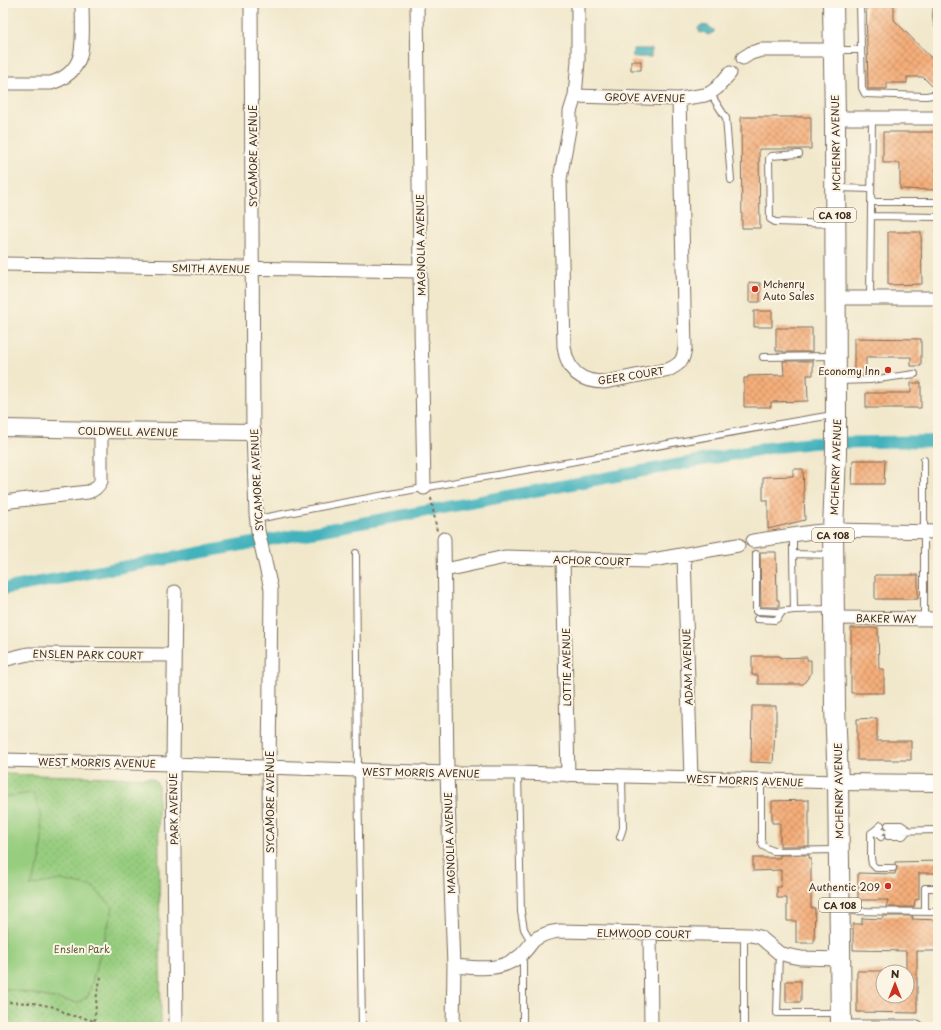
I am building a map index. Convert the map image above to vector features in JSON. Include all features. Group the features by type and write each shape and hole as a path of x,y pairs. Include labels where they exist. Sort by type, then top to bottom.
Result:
{"main road":[{"name":"MCHENRY AVENUE","path":"833,3 836,298 836,453 833,555 841,1022"}],"street":[{"path":"3,83 58,81 73,69 79,59 81,45 82,3"},
{"name":"SYCAMORE AVENUE","path":"251,3 253,432 258,525 271,589 269,767 271,1027"},
{"name":"MAGNOLIA AVENUE","path":"417,3 424,488"},
{"path":"575,96 578,61 578,3"},
{"path":"743,58 751,53 761,50 834,50"},
{"path":"710,93 717,88 730,73"},
{"name":"GROVE AVENUE","path":"575,96 679,99 710,93"},
{"name":"GEER COURT","path":"575,96 570,112 570,124 560,179 564,346 567,361 572,370 587,380 595,382 605,382 670,369 678,365 684,357 679,99"},
{"path":"835,118 938,118"},
{"name":"SMITH AVENUE","path":"3,264 420,271"},
{"path":"836,298 938,298"},
{"name":"COLDWELL AVENUE","path":"3,428 253,432"},
{"path":"3,502 93,491 99,486 101,481 101,430"},
{"path":"755,547 793,535 833,530 938,532"},
{"name":"MAGNOLIA AVENUE","path":"441,534 445,570 447,773 454,966 453,1027"},
{"name":"ACHOR COURT","path":"445,570 505,557 647,561 738,545"},
{"name":"ADAM AVENUE","path":"684,555 691,778"},
{"name":"LOTTIE AVENUE","path":"563,559 568,775"},
{"name":"PARK AVENUE","path":"175,592 173,764 176,1027"},
{"name":"BAKER WAY","path":"834,614 938,619"},
{"name":"ENSLEN PARK COURT","path":"3,660 28,654 174,655"},
{"name":"WEST MORRIS AVENUE","path":"3,760 447,773 838,782"},
{"path":"838,782 938,783"},
{"name":"ELMWOOD COURT","path":"454,966 487,968 499,967 510,963 520,956 528,949 534,940 548,933 559,931 750,934 760,937 779,952 790,956 801,958 841,959"},
{"path":"650,933 651,1027"},
{"path":"841,1022 917,1027"}],"lane":[{"path":"860,3 862,88 865,94 926,96 938,94"},
{"path":"938,3 936,10 938,25"},
{"path":"834,50 861,50"},
{"path":"710,93 726,118 731,180"},
{"path":"870,298 870,188 872,118"},
{"path":"799,154 771,156 769,159 770,219 775,222 835,224"},
{"path":"835,188 870,188"},
{"path":"870,202 938,202"},
{"path":"870,216 938,218"},
{"path":"763,357 836,356"},
{"path":"836,381 870,380 915,374"},
{"path":"258,525 424,488 693,439 836,421"},
{"path":"924,460 924,619"},
{"path":"793,535 794,610"},
{"path":"755,547 756,611 782,612 794,610 834,614"},
{"path":"356,553 362,1027"},
{"path":"793,554 833,555"},
{"path":"757,619 775,620 782,612"},
{"path":"518,774 521,912 524,929 532,943"},
{"path":"620,837 623,828 622,776"},
{"path":"761,780 761,840 764,846 773,851 839,850"},
{"path":"885,831 901,825 908,830 938,830"},
{"path":"893,868 876,868 872,864 871,834 874,831 885,831 903,836 908,830"},
{"path":"925,912 925,888 938,888"},
{"path":"840,911 938,912"},
{"path":"744,934 744,1027"},
{"path":"779,952 778,1013 841,1022"},
{"path":"520,956 523,962 523,1027"}],"path":[{"path":"431,500 435,519 441,534"},
{"path":"94,1027 97,993 101,976"},
{"path":"3,1002 33,1003 55,1007 69,1015 94,1022"}],"green space":[{"name":"Enslen Park","path":"3,774 151,778 156,781 158,786 161,1027 3,1027"},
{"path":"33,793 40,813 42,837 40,862 30,887 61,880 93,887 113,908 88,996 77,1003 3,988 3,797"}],"water":[{"path":"701,25 708,26 714,30 714,32 708,35 704,32 700,33 698,28"},
{"path":"633,49 651,49 651,57 633,57"}],"building":[{"path":"866,3 894,3 894,20 938,65 938,90 936,90 923,77 907,77 907,83 887,83 887,89 868,89"},
{"path":"631,61 641,61 641,70 631,70"},
{"path":"741,117 811,117 811,149 759,149 760,228 742,228"},
{"path":"883,132 936,132 936,190 900,189 900,163 883,163"},
{"path":"888,232 921,232 922,284 888,285"},
{"name":"Mchenry Auto Sales","path":"749,282 760,283 760,302 749,302"},
{"path":"754,311 772,311 772,327 754,327"},
{"path":"776,328 812,328 812,352 776,351"},
{"path":"854,338 921,339 921,366 911,366 911,357 866,357 866,375 854,375"},
{"path":"783,361 813,361 813,375 807,375 808,401 771,402 771,407 744,407 744,378 748,378 748,376 784,375"},
{"path":"911,383 921,383 921,408 866,408 866,393 911,393"},
{"path":"853,460 885,460 884,484 852,484"},
{"path":"793,469 803,469 805,520 768,529 768,500 763,500 763,477 793,476"},
{"path":"760,552 776,552 777,600 779,600 779,607 761,607"},
{"path":"875,575 918,575 918,599 875,599"},
{"path":"851,628 878,628 879,669 884,669 884,693 851,693"},
{"path":"752,656 780,656 780,658 807,657 807,660 811,660 811,674 803,684 758,684 758,675 752,675"},
{"path":"752,706 776,706 776,730 773,763 751,762"},
{"path":"877,718 877,741 911,741 911,760 857,760 857,719"},
{"path":"809,800 809,846 780,846 780,823 772,823 772,801"},
{"path":"780,855 809,855 809,858 811,858 811,908 815,908 814,943 796,943 796,921 787,921 787,898 777,898 777,887 781,887 781,870 753,871 753,858 780,858"},
{"name":"Authentic 209","path":"938,861 938,873 919,873 919,899 915,900 914,907 886,907 888,900 858,900 858,873 895,874 897,866 895,862"},
{"path":"883,916 913,916 912,919 938,920 938,951 917,951 917,1013 857,1012 857,971 875,971 875,1004 915,1004 915,964 906,964 906,951 853,950 853,924 862,924 862,918 882,919"},
{"path":"786,981 801,981 801,1002 786,1002"}],"waterway":[{"path":"3,589 768,448 812,443 938,441"}],"place":[{"name":"Mchenry Auto Sales","path":"755,289"},
{"name":"Economy Inn","path":"888,370"},
{"name":"Authentic 209","path":"888,886"}]}
